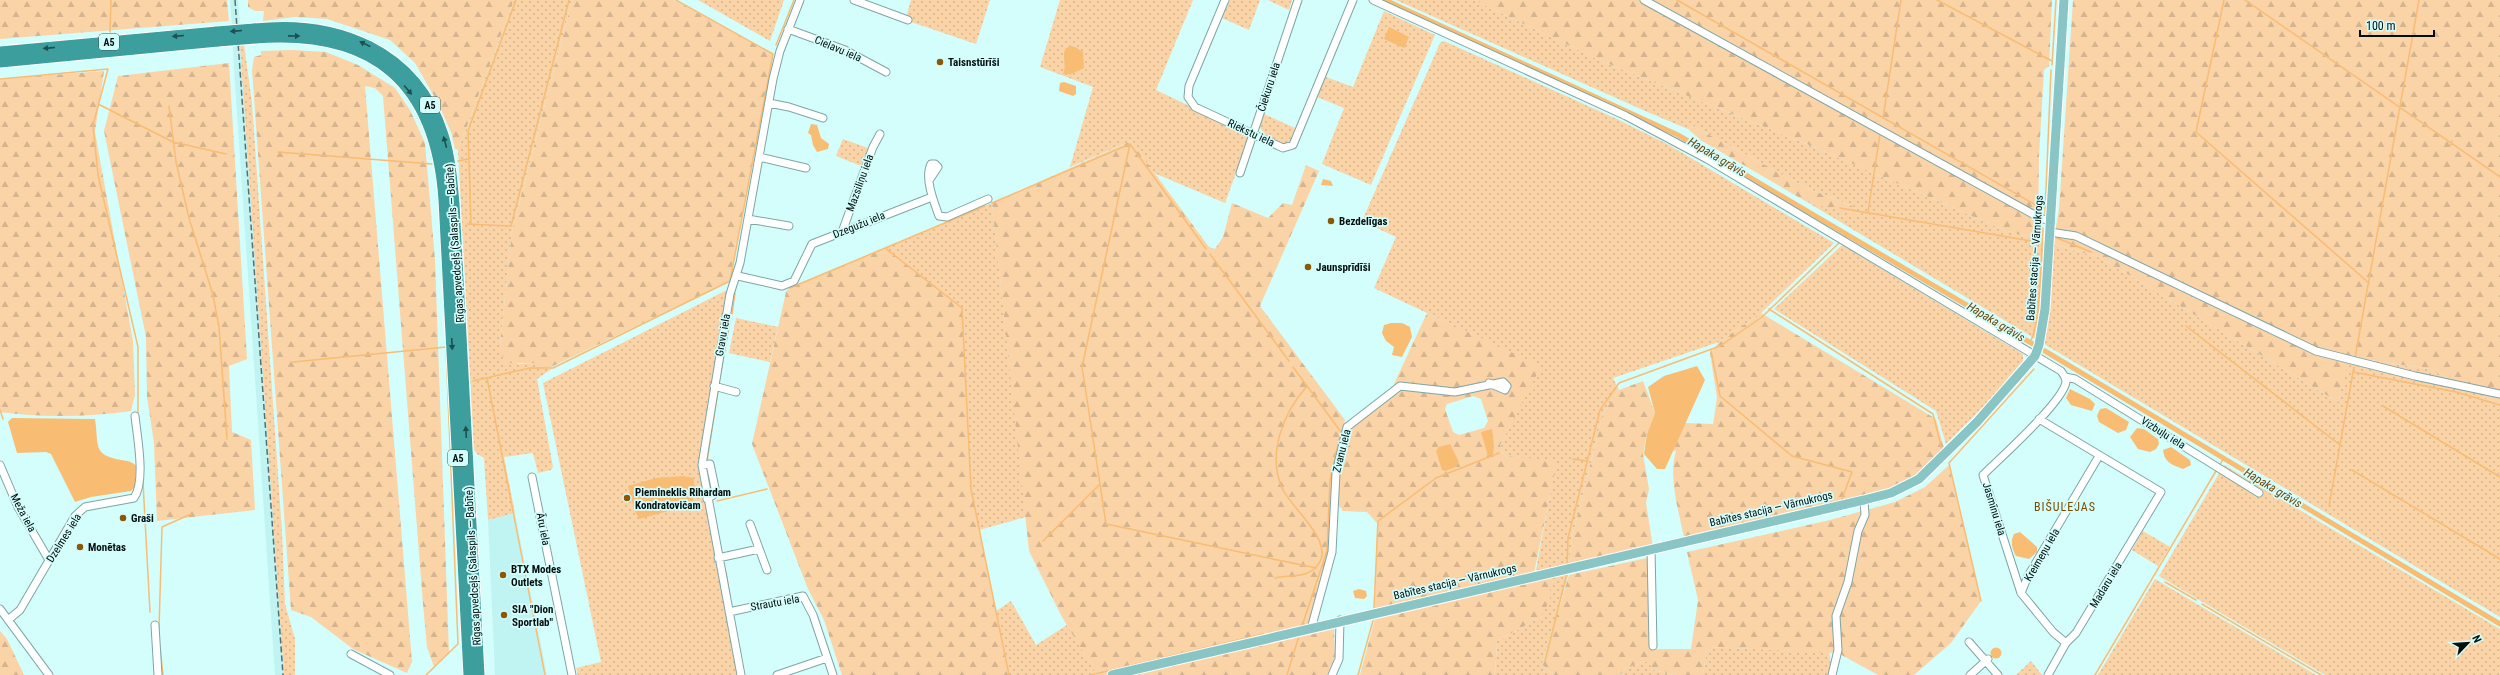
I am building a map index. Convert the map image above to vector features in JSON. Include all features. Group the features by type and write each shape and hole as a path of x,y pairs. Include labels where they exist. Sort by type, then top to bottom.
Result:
{"highway":[{"name":"Rīgas apvedceļš (Salaspils — Babīte)","path":"0,52 255,34 313,38 340,44 363,54 385,68 406,87 421,108 433,133 440,158 443,184 474,670"},
{"name":"Rīgas apvedceļš (Salaspils — Babīte)","path":"0,62 218,37"}],"main road":[{"name":"Babītes stacija — Vārnukrogs","path":"1112,675 1311,629 1340,620 1864,500 1891,493 1919,479 1977,422 2034,356 2043,326 2064,0"}],"street":[{"name":"Gravu iela","path":"741,675 707,499 702,465 730,294 738,276 769,103 780,51 800,0"},
{"path":"854,0 908,20"},
{"name":"Riekstu iela","path":"1225,0 1189,86 1188,97 1195,106 1254,132 1283,148 1293,145 1353,0"},
{"name":"Čiekuru iela","path":"1240,173 1298,0"},
{"path":"1373,0 1626,116 1707,159 2061,371 2065,377"},
{"path":"1644,0 2040,218 2050,221"},
{"name":"Cielavu iela","path":"788,29 844,50 886,72"},
{"path":"769,103 789,107 823,118"},
{"name":"Mazsiliņu iela","path":"842,232 873,147 880,134"},
{"path":"759,157 806,168"},
{"path":"930,179 932,197 939,216 947,217 988,200"},
{"name":"Dzegužu iela","path":"738,276 782,286 794,281 812,244 932,197"},
{"path":"748,219 789,226"},
{"path":"2050,232 2076,236 2316,351 2407,374 2500,394"},
{"name":"Jasmīnu iela","path":"2065,377 2063,389 2039,419 1984,475 2021,593 2053,632 2066,643"},
{"name":"Vizbuļu iela","path":"2065,377 2082,383 2259,493"},
{"name":"Zvanu iela","path":"1311,629 1332,552 1336,473 1347,427 1400,386 1455,392 1488,383"},
{"path":"714,386 736,392"},
{"name":"Dzelmes iela","path":"8,620 20,610 75,516 85,507 134,498 137,494 139,489 139,468 135,416"},
{"path":"2039,419 2100,456"},
{"name":"Madaru iela","path":"2048,675 2066,643 2076,633 2161,492 2100,456"},
{"name":"Kreimeņu iela","path":"2021,593 2028,576 2100,456"},
{"name":"Meža iela","path":"0,465 18,507 49,560"},
{"name":"Āru iela","path":"532,477 572,675"},
{"path":"1832,675 1838,650 1836,616 1848,582 1858,531 1865,515 1864,500"},
{"path":"750,524 767,570"},
{"path":"718,558 759,549"},
{"path":"1651,549 1653,646"},
{"path":"2015,575 2028,576"},
{"name":"Strautu iela","path":"728,612 803,596 813,615 833,675"},
{"path":"0,609 49,675"},
{"path":"1332,675 1339,659 1340,620"},
{"path":"155,625 158,675"},
{"path":"1970,642 1987,660 1998,675"},
{"path":"351,654 390,675"},
{"path":"777,675 827,658"},
{"path":"1970,675 1987,660"}],"shaded area":[{"path":"230,0 238,0 240,26 232,27"},
{"path":"1389,27 1409,37 1404,48 1384,39"},
{"path":"240,44 247,123 284,675 275,675 234,69 233,45"},
{"path":"1070,46 1083,52 1084,68 1071,74 1063,74 1065,68 1065,49"},
{"path":"1064,82 1076,86 1076,94 1073,96 1059,91 1060,83"},
{"path":"811,124 817,125 821,138 829,144 828,149 817,152 813,145 811,135 808,133"},
{"path":"1323,179 1331,181 1333,186 1321,185"},
{"path":"1391,323 1402,323 1410,327 1412,337 1402,357 1392,355 1394,347 1386,341 1382,333 1384,325"},
{"path":"1697,366 1705,380 1665,469 1657,469 1644,454 1647,434 1655,413 1648,387 1664,376"},
{"path":"2070,389 2090,399 2095,404 2092,411 2071,405 2066,398"},
{"path":"2106,408 2129,422 2126,430 2118,433 2099,422 2097,416 2100,409"},
{"path":"12,418 95,419 97,442 101,452 112,458 133,463 136,466 135,486 131,491 91,497 75,502 51,454 46,452 17,453 8,422"},
{"path":"2137,428 2144,429 2158,439 2159,444 2156,449 2150,452 2138,449 2130,437"},
{"path":"1492,429 1494,446 1493,454 1488,456 1481,432"},
{"path":"1450,444 1459,462 1456,467 1445,471 1442,470 1436,451 1439,447"},
{"path":"2171,447 2190,460 2191,465 2183,469 2169,462 2165,457 2163,450"},
{"path":"683,476 694,478 693,504 639,519 634,509 628,486 656,478"},
{"path":"515,513 547,675 495,675 488,520"},
{"path":"2020,532 2037,547 2037,552 2029,559 2016,556 2013,550 2012,542 2014,534"},
{"path":"1359,589 1366,591 1367,596 1364,599 1355,598 1353,591"},
{"path":"1994,648 1998,648 2000,649 2000,657 1994,658 1991,655 1991,651"}],"green space":[{"path":"0,0 227,0 229,21 0,39"},
{"path":"248,0 514,0 458,150 455,149 451,132 438,103 415,63 390,40 327,19 295,17 263,21 264,11 255,11 248,7"},
{"path":"514,0 572,0 512,231 500,345 518,364 535,363 547,369 553,368 537,379 553,467 551,470 538,473 533,453 504,457 515,513 488,520 484,458 477,454 474,449 458,150"},
{"path":"572,0 674,0 773,54 730,281 547,369 539,368 535,363 504,363 500,345 512,231"},
{"path":"698,0 784,0 770,41"},
{"path":"911,0 990,0 976,44 911,22 907,14"},
{"path":"1060,0 1193,0 1156,90 1250,135 1225,203 1154,173 1131,141 1070,167 1093,87 1040,67"},
{"path":"1230,0 1260,0 1249,30 1222,18"},
{"path":"1268,0 1292,0 1289,10"},
{"path":"1396,0 1474,0 1599,60 1814,147 2004,230 2101,258 2338,402 2349,357 2430,369 2500,405 2500,617 1807,202 1855,214 1852,206 1807,188 1693,126 1688,129 1652,114"},
{"path":"1474,0 2052,0 2049,66 2044,70 2039,156 2038,240 2004,230 1814,147 1599,60"},
{"path":"2073,0 2500,0 2500,405 2430,369 2350,357 2338,402 2101,258 2053,244 2059,210"},
{"path":"1384,11 1435,35 1371,185 1322,164 1344,108 1317,97 1326,77 1353,87"},
{"path":"1444,41 1619,120 1669,145 1834,243 1761,313 1719,342 1613,378 1619,390 1603,413 1572,538 1568,576 1542,664 1553,675 1495,675 1497,641 1541,617 1551,571 1536,570 1556,462 1505,456 1500,445 1540,366 1374,288 1396,237 1362,221 1440,43"},
{"path":"244,44 252,103 282,532 285,604 295,639 295,675 284,675 240,45"},
{"path":"292,50 326,52 358,65 395,88 410,110 425,143 435,260 449,653 434,667 427,647 423,604 383,96 375,88 365,86 412,662 407,673 353,649 311,617 291,610 252,70 254,57 261,55 261,51"},
{"path":"229,63 247,359 229,366 232,432 251,440 255,510 157,521 154,443 147,397 146,337 104,131 118,76"},
{"path":"104,71 95,132 133,341 135,395 131,411 98,415 66,416 0,412 0,79"},
{"path":"1264,114 1295,128 1290,141 1283,144 1264,134 1260,127"},
{"path":"1693,126 1807,188 1852,206 1856,215 1807,202 1702,141 1688,129"},
{"path":"843,139 868,148 861,166 836,156"},
{"path":"1131,141 1209,247 1215,249 1223,237 1232,203 1268,218 1283,203 1292,205 1306,165 1319,171 1260,306 1345,420 1333,482 1330,552 1309,631 1334,628 1335,657 1327,675 1097,675 1062,617 1029,551 992,203"},
{"path":"992,203 1026,517 979,530 971,489 885,248"},
{"path":"1842,245 2023,354 2023,361 1989,401 1946,444 1936,411 1774,309"},
{"path":"885,248 962,308 971,489 1009,675 842,675 824,620 808,589 752,444 786,292 790,287"},
{"path":"727,290 699,469 738,675 578,675 576,668 601,662 543,383"},
{"path":"1427,313 1541,366 1500,445 1505,456 1557,461 1534,573 1375,609 1377,523 1367,512 1342,511 1342,509 1336,504 1339,473 1351,428 1401,389 1394,384","holes":["1473,396 1481,399 1488,421 1484,428 1459,435 1453,432 1445,409 1447,404"]},
{"path":"1761,313 1936,419 1944,448 1916,476 1890,490 1684,538 1675,494 1673,472 1676,451 1673,451 1685,423 1713,424 1717,398 1710,353 1719,342"},
{"path":"736,318 778,327 770,362 729,353"},
{"path":"1643,381 1655,413 1647,434 1643,454 1649,489 1646,503 1653,547 1569,566 1572,538 1603,413 1619,390"},
{"path":"1949,465 1981,601 1951,643 1914,675 1878,675 1838,653 1707,647 1703,675 1676,675 1654,670 1649,663 1644,661 1625,669 1620,675 1553,675 1542,664 1569,575 1647,558 1649,564 1655,649 1691,649 1698,600 1687,552 1830,520 1895,502 1925,487"},
{"path":"2224,465 2500,629 2500,675 2325,675 2159,576"},
{"path":"2143,531 2170,547 2158,566 2132,550"},
{"path":"1551,576 1550,600 1541,617 1497,641 1495,675 1360,675 1376,615"},
{"path":"2155,579 2316,675 2098,675"},
{"path":"1011,601 1036,645 1067,625 1096,673 1094,675 1009,675 995,612"},
{"path":"0,631 7,639 24,675 0,675"},
{"path":"1707,647 1829,652 1831,665 1828,675 1703,675"},
{"path":"1644,661 1649,663 1654,670 1676,675 1620,675 1625,669"},
{"path":"2031,661 2042,675 2016,675"}],"waterway":[{"path":"110,32 111,0"},
{"path":"471,223 468,131 516,0"},
{"path":"467,224 511,226 569,0"},
{"path":"473,381 530,368 553,368 730,281 773,54 676,0"},
{"path":"776,45 794,0"},
{"name":"Hapaka grāvis","path":"1385,0 1678,135 2033,344"},
{"path":"1677,0 2041,208 2045,208"},
{"path":"1883,118 1901,0"},
{"path":"1937,0 2052,61"},
{"path":"2052,65 2056,0"},
{"path":"2224,0 2196,132 2369,283"},
{"path":"2245,0 2500,177"},
{"path":"2355,358 2419,0"},
{"path":"0,79 108,69 93,125 98,175 138,347 138,414"},
{"path":"2045,214 2051,70"},
{"path":"98,104 173,142 226,154"},
{"path":"169,106 176,162 189,218 213,295 219,327 227,439"},
{"path":"1868,212 1880,134"},
{"path":"2450,146 2452,141"},
{"path":"1130,144 1206,249"},
{"path":"992,203 1130,144"},
{"path":"1043,541 1100,484 1082,367 1130,144"},
{"path":"278,152 432,164"},
{"path":"458,161 468,159"},
{"path":"790,288 985,206"},
{"path":"1840,208 2031,241"},
{"path":"2030,342 2034,333 2040,288 2043,228"},
{"name":"Hapaka grāvis","path":"1844,238 1849,234"},
{"path":"2057,238 2091,252"},
{"path":"1567,565 1568,538 1600,410 1619,383 1720,346 1762,317 1840,242"},
{"path":"885,248 962,308 971,489 1009,675"},
{"path":"1210,254 1289,361"},
{"path":"732,314 735,293"},
{"path":"1769,309 1933,414 1942,450"},
{"path":"719,383 730,321"},
{"path":"2186,326 2340,445"},
{"path":"293,362 446,347 458,644 426,675"},
{"path":"1711,351 1720,396 1792,456 1852,472 1842,499"},
{"name":"Hapaka grāvis","path":"2045,351 2500,624"},
{"path":"1293,367 1341,432 1330,480 1327,551 1302,626"},
{"path":"2329,506 2354,367"},
{"path":"1981,601 1949,463 2034,369"},
{"path":"2353,372 2456,392 2500,405"},
{"path":"487,378 545,675"},
{"path":"1275,578 1296,576 1311,571 1321,559 1322,549 1318,538 1312,528 1287,497 1282,488 1276,462 1280,434 1285,421 1298,397 1307,386"},
{"path":"707,461 718,391"},
{"path":"2383,406 2500,477"},
{"path":"0,410 3,419"},
{"path":"1374,608 1378,521 1436,478 1499,453"},
{"path":"1573,459 1587,461"},
{"path":"2220,465 2223,459"},
{"path":"706,470 707,475"},
{"path":"2352,470 2500,559"},
{"path":"2095,675 2216,471"},
{"path":"143,482 150,612"},
{"path":"1100,484 1106,524 1316,568"},
{"path":"717,501 767,489"},
{"path":"159,629 162,527 191,514"},
{"path":"726,572 730,596"},
{"path":"1545,661 1567,573"},
{"path":"2165,582 2196,600"},
{"path":"2202,604 2321,675"},
{"path":"1358,675 1374,617"},
{"path":"1091,675 1263,634"},
{"path":"1287,675 1299,636"},
{"path":"160,647 163,675"}],"railway":[{"path":"235,0 283,675"}],"place":[{"name":"Taisnstūrīši","path":"940,62"},
{"name":"Bezdelīgas","path":"1331,221"},
{"name":"Jaunsprīdīši","path":"1308,267"},
{"name":"Piemineklis Rihardam Kondratovičam","path":"627,498"},
{"name":"Graši","path":"123,518"},
{"name":"Monētas","path":"80,547"},
{"name":"BTX Modes Outlets","path":"503,575"},
{"name":"SIA \"Dion Sportlab\"","path":"504,615"}],"district":[{"name":"BIŠULEJAS","path":"2065,507"}]}
